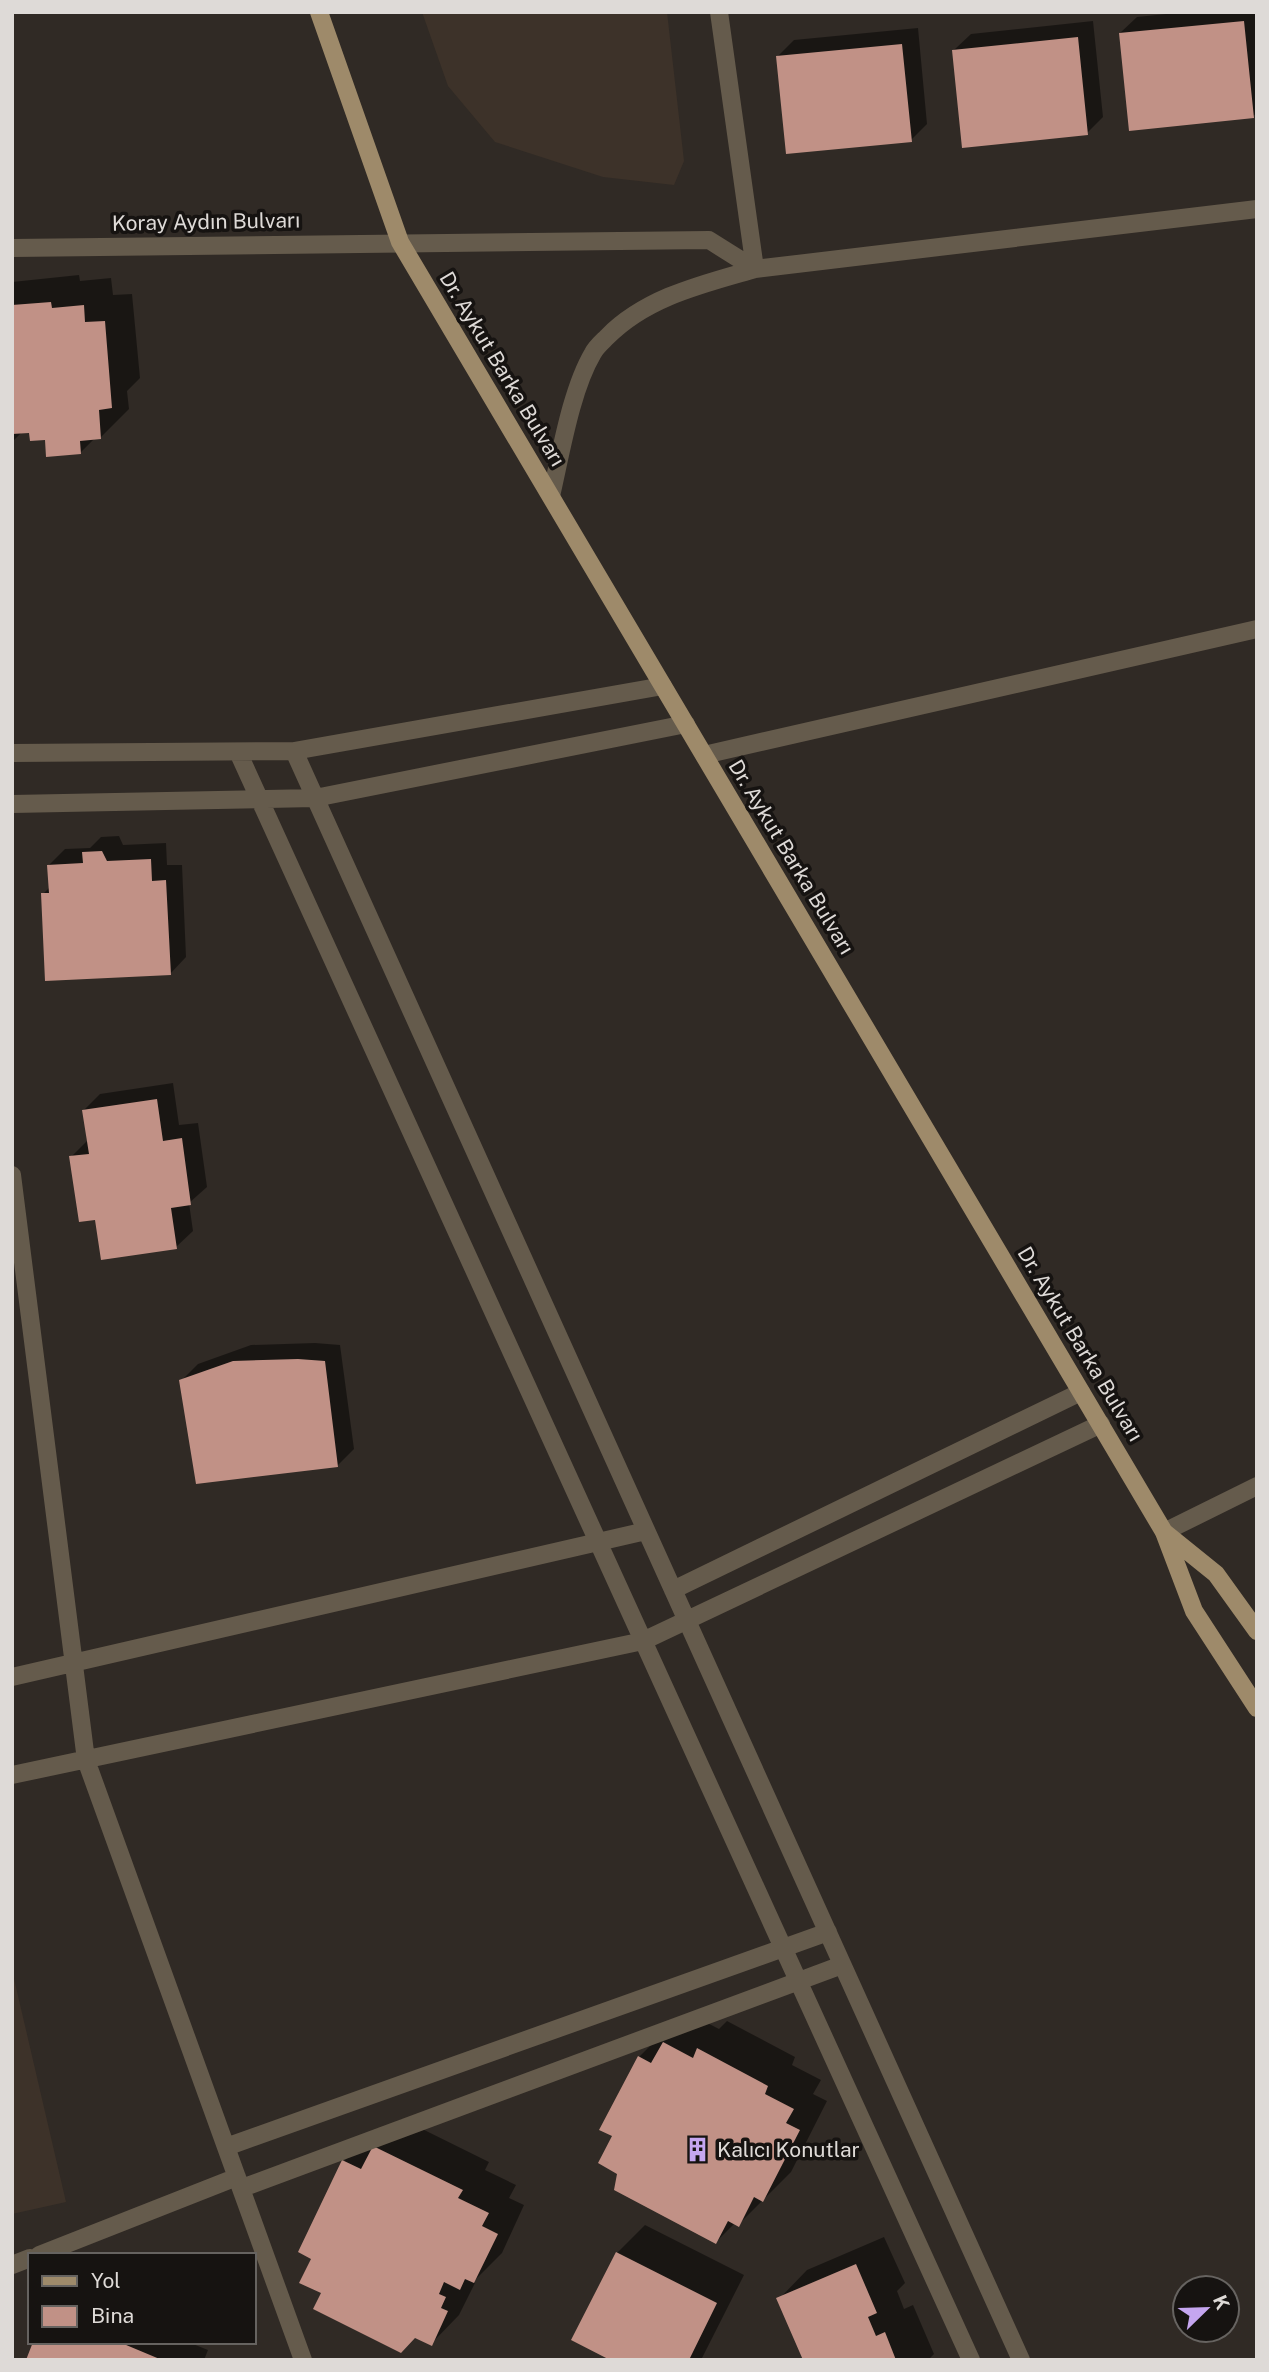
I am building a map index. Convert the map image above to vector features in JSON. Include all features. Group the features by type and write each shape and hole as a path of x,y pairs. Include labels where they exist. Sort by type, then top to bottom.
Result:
{"main road":[{"name":"Dr. Aykut Barka Bulvarı","path":"319,12 400,242 1101,1424 1164,1532 1194,1611 1257,1708"},
{"path":"1164,1532 1216,1574 1257,1632"}],"street":[{"path":"719,12 755,269"},
{"path":"551,496 580,378 594,350 617,327 650,304 697,286 755,269 1257,209"},
{"name":"Koray Aydın Bulvarı","path":"12,248 709,240 755,269"},
{"path":"704,755 1257,629"},
{"path":"12,752 294,751 663,686"},
{"path":"12,804 315,797 686,724"},
{"path":"294,751 1021,2360"},
{"path":"238,752 971,2360"},
{"path":"13,1182 86,1760 303,2360"},
{"path":"673,1590 1081,1392"},
{"path":"12,1775 643,1641 1101,1424"},
{"path":"1164,1532 1257,1486"},
{"path":"12,1677 646,1531"},
{"path":"226,2147 828,1932"},
{"path":"44,2253 842,1965"}],"shaded area":[{"path":"422,12 667,12 684,161 674,185 603,177 495,142 448,86"},
{"path":"12,1970 66,2202 12,2214"}],"building":[{"path":"1244,21 1254,118 1129,131 1119,33"},
{"path":"1078,37 1088,135 962,148 952,50"},
{"path":"902,44 912,142 786,154 776,56"},
{"path":"51,302 52,308 84,305 85,322 105,321 112,408 99,410 101,439 80,441 81,454 46,457 45,440 30,441 29,433 12,434 12,305"},
{"path":"102,851 107,861 151,859 152,881 166,880 171,975 45,981 41,893 49,893 47,865 83,863 82,852"},
{"path":"157,1099 163,1141 182,1138 191,1205 171,1208 177,1249 101,1260 95,1220 79,1222 69,1156 89,1154 82,1110"},
{"path":"233,1361 325,1361 338,1467 196,1484 179,1380"},
{"name":"Kalıcı Konutlar","path":"663,2042 693,2058 697,2048 768,2086 765,2094 794,2109 786,2123 800,2130 763,2202 754,2197 739,2227 728,2221 716,2244 614,2190 617,2174 598,2163 612,2136 599,2130 638,2056 651,2063"},
{"path":"373,2146 463,2190 458,2198 489,2213 482,2226 498,2234 474,2283 465,2279 460,2290 444,2282 439,2294 446,2297 441,2308 448,2311 432,2346 415,2338 401,2353 313,2309 321,2293 299,2283 311,2259 298,2252 342,2160 361,2169"},
{"path":"616,2252 717,2303 689,2360 610,2360 571,2340"},
{"path":"856,2264 877,2313 868,2317 876,2336 885,2332 896,2360 803,2360 776,2298"},
{"path":"32,2344 124,2344 162,2360 26,2360"}],"place":[{"name":"Kalıcı Konutlar","path":"697,2150"}]}
